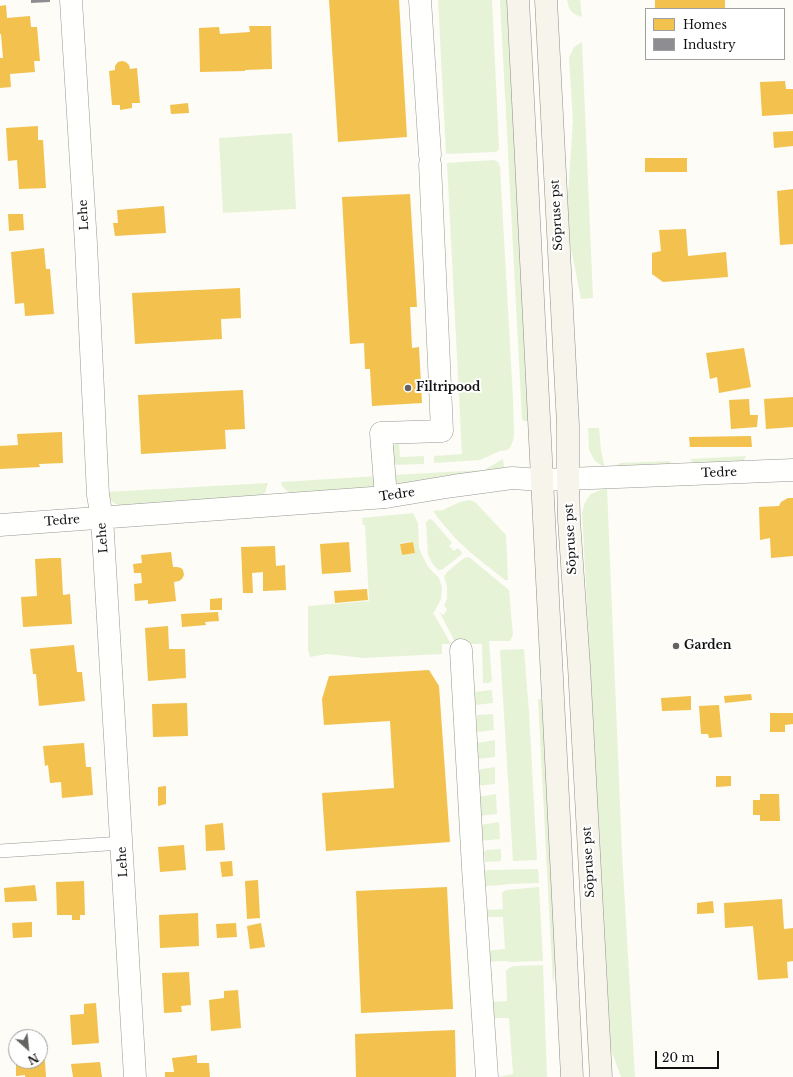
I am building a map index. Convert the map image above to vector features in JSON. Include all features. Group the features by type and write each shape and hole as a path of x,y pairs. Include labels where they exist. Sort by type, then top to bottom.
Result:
{"main road":[{"path":"518,0 572,1077"},
{"name":"Sõpruse pst","path":"546,0 568,425 569,520 579,666 601,1077"}],"street":[{"name":"Lehe","path":"71,0 86,244 98,488 102,518 122,844 134,1077"},
{"path":"386,497 381,433 442,431 430,160 420,0"},
{"name":"Tedre","path":"0,525 386,497 512,478 568,480 793,470"},
{"path":"460,650 472,868 486,1077"}],"lane":[{"path":"0,851 122,844"}],"green space":[{"path":"438,0 492,0 498,151 446,154"},
{"path":"500,0 508,0 531,420 526,421 522,419"},
{"path":"567,0 580,0 582,17 572,12 569,8"},
{"path":"582,42 593,298 581,299 566,223 573,121 569,58 574,47"},
{"path":"292,133 296,209 223,213 219,138"},
{"path":"494,160 498,162 500,167 513,399 513,441 510,448 507,450 500,451 480,460 434,463 434,456 462,454 447,163"},
{"path":"588,428 599,428 601,450 605,468 595,461 589,450"},
{"path":"399,443 400,457 424,456 424,464 392,465 392,447"},
{"path":"746,456 743,462 694,465 690,459"},
{"path":"503,459 504,468 401,485 395,481 393,475 484,470"},
{"path":"671,461 668,466 616,470 616,466 620,463"},
{"path":"378,476 375,485 370,488 290,494 282,486 281,482"},
{"path":"268,483 265,493 260,496 120,506 109,498 107,492"},
{"path":"607,488 622,853 635,1077 621,1077 611,1050 582,513 584,505 591,494"},
{"path":"470,500 475,502 506,535 508,580 505,580 471,553 455,538 433,511 443,510 460,502"},
{"path":"413,513 418,523 419,548 428,567 439,578 442,587 441,599 433,614 451,644 442,644 442,654 364,658 327,654 310,657 308,650 308,606 369,601 365,525 363,525 362,518","holes":["413,542 415,553 402,555 400,543"]},
{"path":"429,519 435,523 452,543 449,546 454,551 458,548 462,552 461,555 440,570 438,570 432,563 428,555 426,522"},
{"path":"469,557 509,590 513,635 510,641 489,641 492,681 489,683 483,683 482,644 456,644 440,613 444,615 447,609 444,606 447,599 447,586 444,577 446,573 464,558"},
{"path":"524,649 537,860 513,861 500,650"},
{"path":"492,690 493,703 475,705 474,692"},
{"path":"538,699 541,699 546,725 558,946 553,984"},
{"path":"493,714 494,730 477,732 477,715"},
{"path":"495,740 495,757 477,759 477,743"},
{"path":"495,767 495,784 476,786 476,770"},
{"path":"496,794 497,814 479,816 478,797"},
{"path":"499,822 500,839 480,841 480,825"},
{"path":"501,849 501,861 485,862 484,853 486,850"},
{"path":"538,869 539,883 485,886 485,871"},
{"path":"539,887 543,961 485,962 484,951 505,949 503,917 488,917 487,910 503,909 502,893 506,890"},
{"path":"543,965 547,1077 498,1077 513,1074 509,1018 494,1018 491,1002 507,1001 506,971 509,968 514,966"}],"building: Homes":[{"path":"329,0 399,0 407,137 338,142"},
{"path":"655,0 725,0 725,8 655,8"},
{"path":"6,5 7,18 30,16 31,27 37,27 40,61 34,61 35,72 10,74 11,87 0,88 0,58 3,58 0,34 0,6"},
{"path":"249,26 271,26 272,69 200,72 199,28 219,27 220,34 250,32"},
{"path":"122,61 129,65 130,69 137,68 140,103 132,103 132,108 120,110 120,105 112,105 109,71 115,70 115,66 118,62"},
{"path":"785,81 786,89 793,89 793,114 762,116 760,82"},
{"path":"188,103 189,113 171,114 170,105"},
{"path":"38,126 38,140 43,140 46,188 19,189 17,160 8,161 6,128"},
{"path":"793,131 793,146 774,148 773,132"},
{"path":"645,158 687,158 687,172 645,172"},
{"path":"793,189 793,244 780,245 777,191"},
{"path":"410,194 417,307 410,307 412,348 419,347 422,403 372,406 370,369 365,369 364,343 350,344 342,197"},
{"path":"164,206 166,233 115,236 113,223 118,223 117,210"},
{"path":"8,214 23,214 24,230 9,231"},
{"path":"686,229 688,256 726,252 728,277 663,282 652,274 652,253 661,251 659,230"},
{"path":"44,248 46,269 50,269 54,314 25,316 24,303 15,304 11,252"},
{"path":"240,288 241,318 221,319 222,339 135,344 132,293"},
{"path":"744,348 751,387 719,393 717,377 710,379 706,353"},
{"path":"243,390 245,429 225,430 226,449 141,454 138,395"},
{"path":"793,397 793,427 766,429 764,399"},
{"path":"749,399 750,415 758,415 757,427 731,429 729,400"},
{"path":"62,432 63,463 39,464 40,467 0,469 0,446 18,445 17,434"},
{"path":"751,436 752,447 690,447 689,437"},
{"path":"788,498 793,498 793,556 771,558 770,538 760,540 759,507 779,506 781,502"},
{"path":"349,542 351,572 322,574 320,544"},
{"path":"413,542 415,553 402,555 400,544"},
{"path":"275,546 276,566 285,565 286,590 263,591 263,572 252,573 253,593 243,593 241,547"},
{"path":"171,552 173,567 181,568 184,575 182,579 174,582 176,601 148,604 148,600 135,601 134,584 142,583 141,573 134,573 133,564 142,563 141,555"},
{"path":"61,558 63,595 70,594 72,624 23,627 21,597 37,596 35,559"},
{"path":"367,589 368,600 335,603 334,591"},
{"path":"222,598 222,610 210,610 210,599"},
{"path":"218,612 219,621 205,622 206,625 182,627 181,614"},
{"path":"168,626 169,649 185,649 186,678 148,681 145,628"},
{"path":"74,645 77,672 82,672 85,701 39,706 36,674 33,674 30,649"},
{"path":"429,670 439,686 450,842 326,851 322,793 394,788 390,721 324,725 322,699 329,676"},
{"path":"751,694 752,700 725,703 724,696"},
{"path":"691,696 691,710 662,711 661,698"},
{"path":"187,703 188,736 153,737 152,704"},
{"path":"719,705 722,737 709,738 708,734 701,734 699,706"},
{"path":"770,713 793,713 793,724 785,725 785,732 770,732"},
{"path":"84,743 86,767 91,767 93,795 62,798 61,782 50,783 48,765 45,766 43,746"},
{"path":"716,776 731,776 731,786 716,787"},
{"path":"166,786 166,804 158,806 158,787"},
{"path":"760,794 779,794 780,821 760,821 760,815 753,815 753,800 760,800"},
{"path":"223,823 225,850 206,851 205,825"},
{"path":"184,845 186,870 160,872 158,847"},
{"path":"232,861 233,876 222,877 220,862"},
{"path":"258,880 260,918 247,919 245,881"},
{"path":"84,881 85,915 80,915 80,920 72,920 72,915 57,915 56,882"},
{"path":"35,885 37,901 5,902 4,888"},
{"path":"447,887 453,1009 361,1013 356,891"},
{"path":"782,899 784,929 793,928 793,961 787,962 788,978 758,980 753,926 725,928 724,903"},
{"path":"713,901 714,913 697,914 697,903"},
{"path":"198,913 199,946 160,948 159,915"},
{"path":"32,922 32,937 13,938 12,923"},
{"path":"236,923 237,937 217,938 216,924"},
{"path":"261,923 265,947 250,949 247,926"},
{"path":"189,972 191,1005 181,1006 182,1012 164,1013 162,973"},
{"path":"238,990 241,1028 211,1031 209,1000 224,998 224,991"},
{"path":"96,1003 99,1043 72,1045 70,1015 84,1014 84,1004"},
{"path":"455,1030 456,1077 356,1077 355,1034"},
{"path":"197,1055 197,1063 209,1063 210,1077 165,1077 165,1072 174,1072 172,1058"},
{"path":"100,1062 102,1077 73,1077 71,1064"},
{"path":"16,1069 45,1069 46,1077 25,1077 25,1075 16,1076"}],"building: Industry":[{"path":"31,0 50,0 50,2 31,3"}],"place":[{"name":"Filtripood","path":"408,388"},
{"name":"Garden","path":"676,646"}]}
